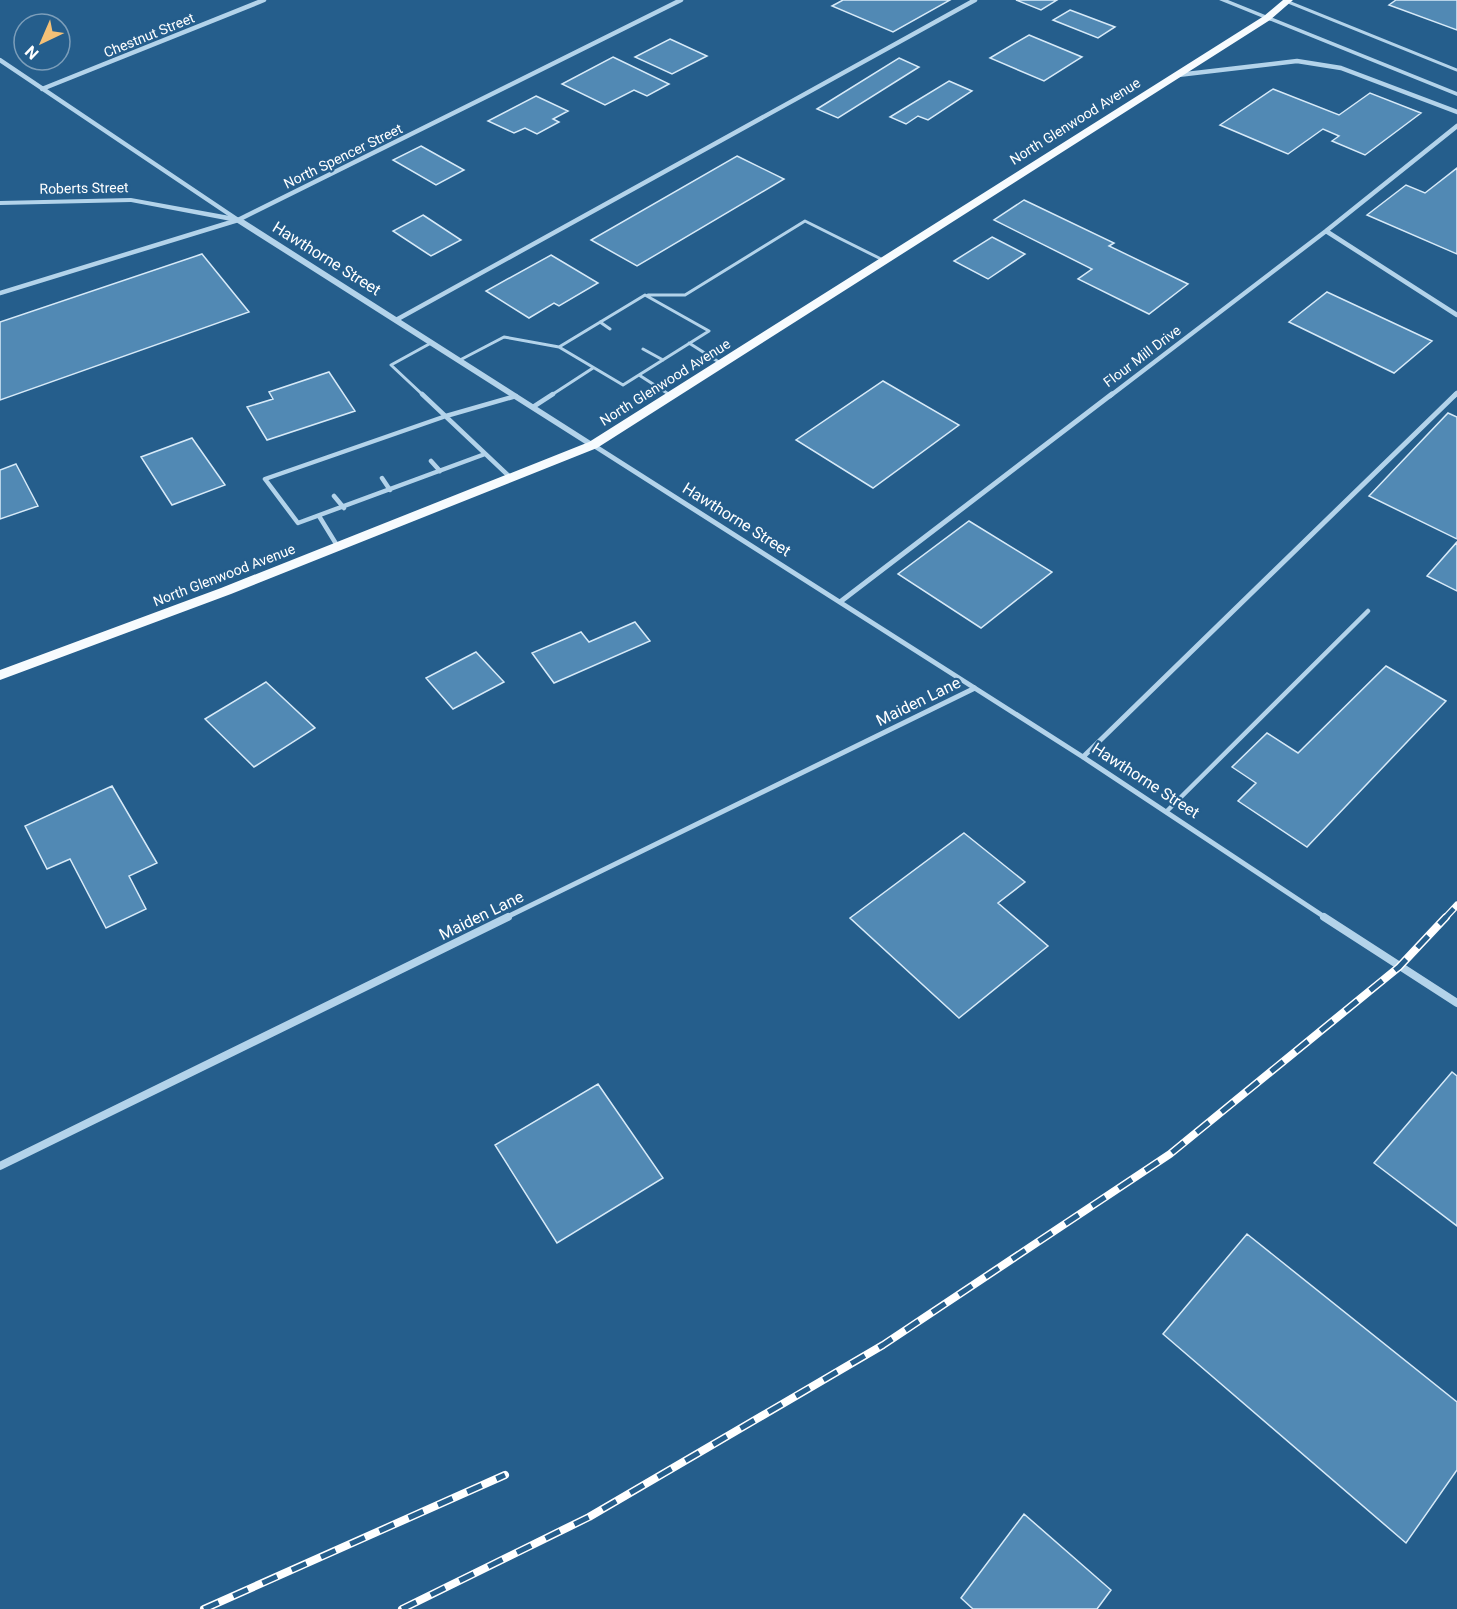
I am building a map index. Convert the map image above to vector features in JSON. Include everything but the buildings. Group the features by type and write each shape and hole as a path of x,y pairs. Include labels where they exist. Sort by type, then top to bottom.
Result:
{"main road":[{"name":"North Glenwood Avenue","path":"0,675 338,547 593,445 1178,75 1267,18 1287,1"}],"street":[{"name":"Chestnut Street","path":"42,89 264,0"},
{"name":"North Spencer Street","path":"0,293 238,220 681,0"},
{"path":"396,320 975,0"},
{"path":"1222,0 1457,94"},
{"name":"Hawthorne Street","path":"0,60 238,220 1083,757 1457,1003"},
{"path":"1178,75 1297,61 1341,68 1457,112"},
{"name":"Flour Mill Drive","path":"840,602 1326,231 1457,126"},
{"name":"Roberts Street","path":"0,203 131,200 238,220"},
{"path":"1326,231 1457,315"},
{"path":"1083,757 1457,393"},
{"name":"Maiden Lane","path":"0,1166 975,688"}],"lane":[{"path":"1287,1 1457,70"},
{"path":"559,347 645,295 685,295 805,221 883,260"},
{"path":"460,360 504,337 559,347 623,385 709,331 645,295"},
{"path":"600,322 610,329"},
{"path":"431,343 391,365 512,478"},
{"path":"689,343 722,364"},
{"path":"643,349 663,360"},
{"path":"533,407 593,368"},
{"path":"639,375 671,396"},
{"path":"485,454 344,508 298,523 265,479 446,416 516,396"},
{"path":"407,430 411,435"},
{"path":"358,447 363,453"},
{"path":"431,461 440,471"},
{"path":"308,464 312,470"},
{"path":"382,478 390,490"},
{"path":"334,496 344,508"},
{"path":"319,516 338,547"},
{"path":"1167,811 1368,611"}],"railway":[{"path":"1445,918 1457,905"},
{"path":"402,1609 589,1517 883,1345 1170,1154 1399,967 1446,917"},
{"path":"204,1609 505,1475"}]}
